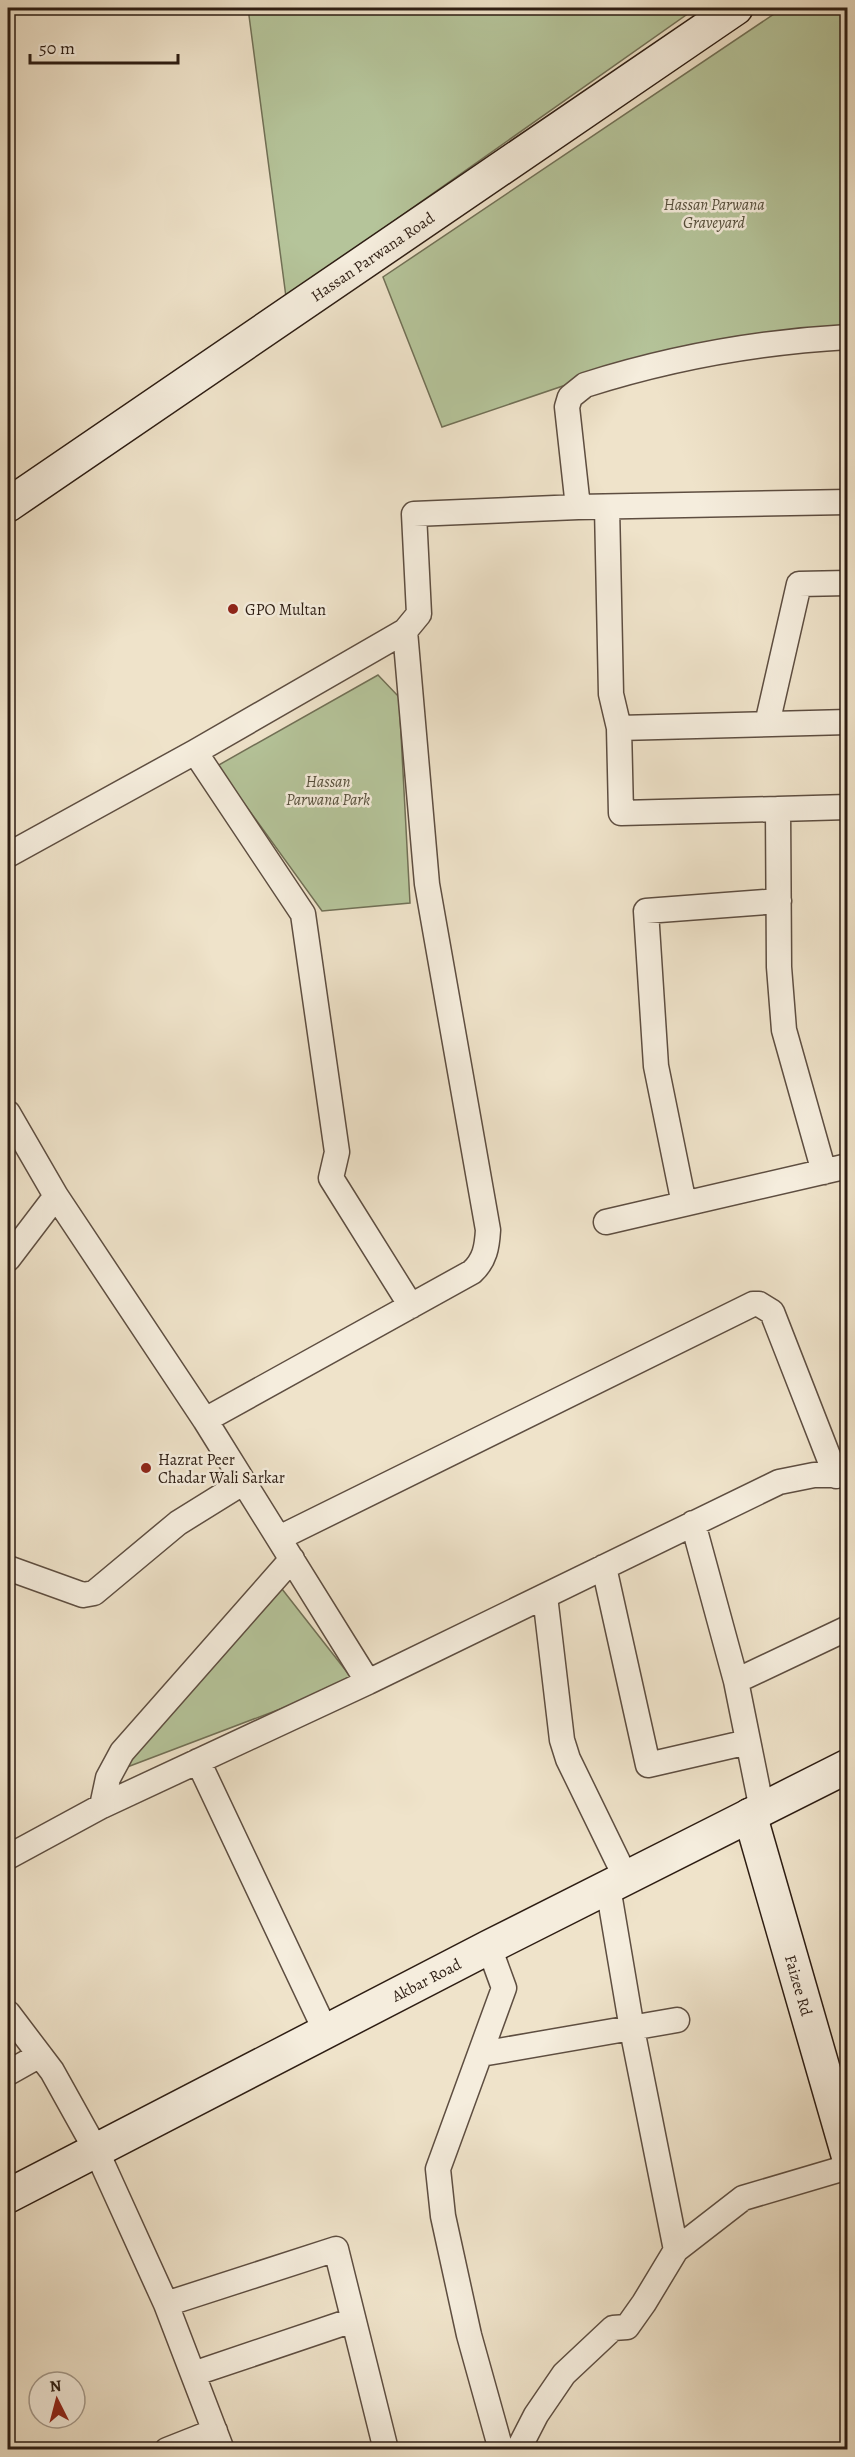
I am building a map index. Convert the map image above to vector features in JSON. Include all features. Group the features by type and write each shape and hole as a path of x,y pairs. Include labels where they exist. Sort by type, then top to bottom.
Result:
{"main road":[{"name":"Hassan Parwana Road","path":"8,505 736,8"},
{"name":"Akbar Road","path":"8,2196 489,1947 848,1766"},
{"name":"Faizee Rd","path":"756,1812 848,2155"}],"street":[{"path":"578,507 567,407 570,397 585,385 729,349 793,340 848,337"},
{"path":"8,855 195,752 405,631 419,614 414,514 578,507 848,502"},
{"path":"607,507 611,694 619,728 621,813 848,807"},
{"path":"767,724 799,584 848,583"},
{"path":"205,1420 472,1272 483,1259 488,1230 427,884 405,631"},
{"path":"619,728 848,722"},
{"path":"195,752 303,914 338,1152 331,1178 411,1306"},
{"path":"606,1221 836,1169 784,1030 779,967 778,808"},
{"path":"684,1204 656,1066 646,911 779,901"},
{"path":"11,1128 205,1420 368,1682"},
{"path":"8,1259 56,1196"},
{"path":"8,1857 102,1806 368,1682 779,1482 814,1475 842,1476 772,1312 759,1304 753,1304 279,1538"},
{"path":"8,1568 88,1595 103,1586 178,1522 244,1482"},
{"path":"693,1522 736,1681 748,1742 756,1812"},
{"path":"102,1806 108,1778 122,1752 292,1559"},
{"path":"604,1567 648,1765 748,1742"},
{"path":"545,1596 562,1740 617,1883 632,2029 676,2250"},
{"path":"736,1681 848,1628"},
{"path":"198,1761 326,2032"},
{"path":"489,1947 504,1988 438,2169 443,2216 469,2335 501,2450"},
{"path":"8,2013 52,2071 96,2150 166,2304 219,2440 167,2450"},
{"path":"481,2054 677,2020"},
{"path":"8,2073 40,2055"},
{"path":"518,2450 536,2415 564,2374 613,2328 627,2327 676,2250 743,2199 848,2167"},
{"path":"166,2304 336,2249 386,2450"},
{"path":"193,2374 353,2320"}],"green space":[{"path":"248,8 696,8 286,297"},
{"name":"Hassan Parwana Graveyard","path":"783,8 847,8 847,331 663,352 442,427 383,277"},
{"name":"Hassan Parwana Park","path":"378,675 399,697 410,903 322,911 217,766"},
{"path":"282,1589 354,1681 122,1769"}],"place":[{"name":"GPO Multan","path":"233,609"},
{"name":"Hazrat Peer Chadar Wali Sarkar","path":"146,1468"}]}
